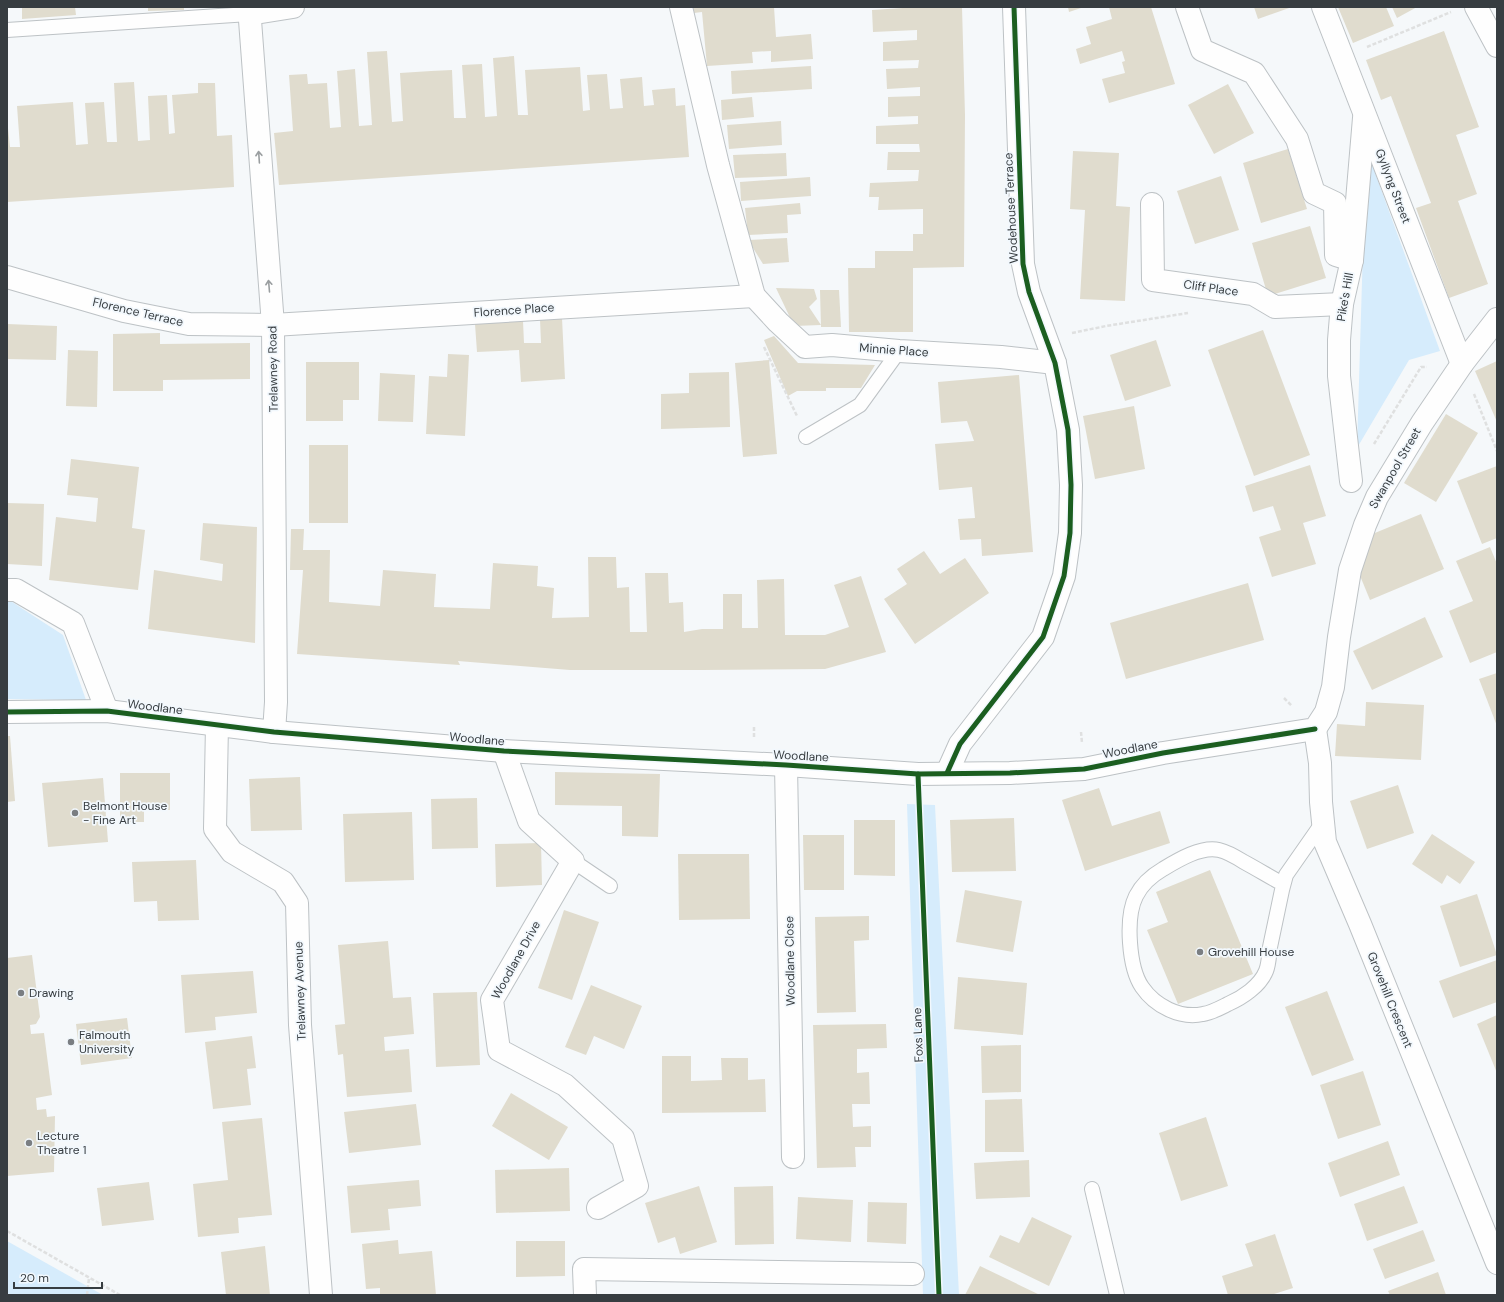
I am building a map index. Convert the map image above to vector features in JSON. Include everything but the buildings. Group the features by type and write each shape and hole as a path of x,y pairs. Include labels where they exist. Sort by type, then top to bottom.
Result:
{"street":[{"path":"249,11 293,7"},
{"path":"681,7 718,165 754,296"},
{"name":"Wodehouse Terrace","path":"947,773 960,744 1043,637 1064,576 1070,533 1071,485 1068,430 1055,364 1030,292 1023,264 1014,7"},
{"path":"1187,7 1202,50 1254,73 1297,139 1314,193 1335,203 1336,255 1352,260"},
{"name":"Gyllyng Street","path":"1324,7 1342,57 1462,364"},
{"path":"1467,8 1497,46"},
{"name":"Trelawney Road","path":"249,11 273,325 276,694 274,732"},
{"name":"Pike's Hill","path":"1351,481 1339,376 1339,340 1342,304 1352,260 1364,113"},
{"name":"Cliff Place","path":"1152,204 1153,280 1253,294 1275,307 1342,304"},
{"name":"Florence Terrace","path":"7,277 124,311 155,318 189,324 273,325"},
{"name":"Florence Place","path":"273,325 754,296"},
{"name":"Minnie Place","path":"754,296 778,322 805,347 832,345 899,351 1001,357 1055,364"},
{"name":"Swanpool Street","path":"1315,729 1326,712 1333,687 1339,637 1350,570 1364,525 1376,497 1422,423 1462,364 1497,319"},
{"path":"7,590 16,590 73,623 106,711"},
{"name":"Woodlane","path":"7,712 106,711 274,732 504,751 786,765 918,774 1010,773 1084,768 1162,753 1315,729"},
{"name":"Trelawney Avenue","path":"217,725 215,829 232,852 283,882 297,904 300,1025 321,1295"},
{"name":"Grovehill Crescent","path":"1315,729 1320,763 1321,802 1325,842 1360,924 1497,1263"},
{"path":"504,751 529,821 573,861"},
{"name":"Woodlane Close","path":"786,765 793,1157"},
{"name":"Woodlane Drive","path":"573,861 492,1000 499,1050 565,1085 623,1138 637,1186 598,1208"},
{"path":"585,1295 584,1269 913,1274"}],"lane":[{"path":"7,30 249,11"},
{"path":"806,436 860,405 899,351"},
{"path":"1283,884 1231,854 1219,850 1204,850 1188,856 1150,877 1135,897 1129,923 1130,942 1137,977 1149,996 1175,1012 1189,1015 1203,1014 1232,1003 1244,996 1257,984 1266,971 1286,875 1323,822"},
{"path":"573,861 610,886"},
{"path":"1092,1189 1117,1295"}],"path":[{"path":"1342,57 1467,8"},
{"path":"1046,339 1106,326 1191,313"},
{"path":"761,341 806,436"},
{"path":"1462,364 1497,451"},
{"path":"7,1231 120,1295"},
{"path":"87,1295 89,1277"}],"shaded area":[{"path":"1366,148 1440,351 1409,360 1357,448"},
{"path":"7,600 63,635 86,700 7,699"},
{"path":"907,804 935,805 959,1295 923,1295"},
{"path":"7,1241 103,1295 7,1295"}],"cycle path":[{"path":"947,773 960,744 1043,637 1064,576 1070,533 1071,485 1068,430 1055,363 1029,292 1023,264 1014,7"},
{"path":"7,712 107,711 274,732 504,751 786,765 918,774 1010,773 1084,769 1163,753 1315,729"},
{"name":"Foxs Lane","path":"918,774 939,1295"}],"place":[{"name":"Belmont House - Fine Art","path":"75,813"},
{"name":"Grovehill House","path":"1200,952"},
{"name":"Drawing","path":"21,993"},
{"name":"Falmouth University","path":"71,1042"},
{"name":"Lecture Theatre 1","path":"29,1143"}]}
